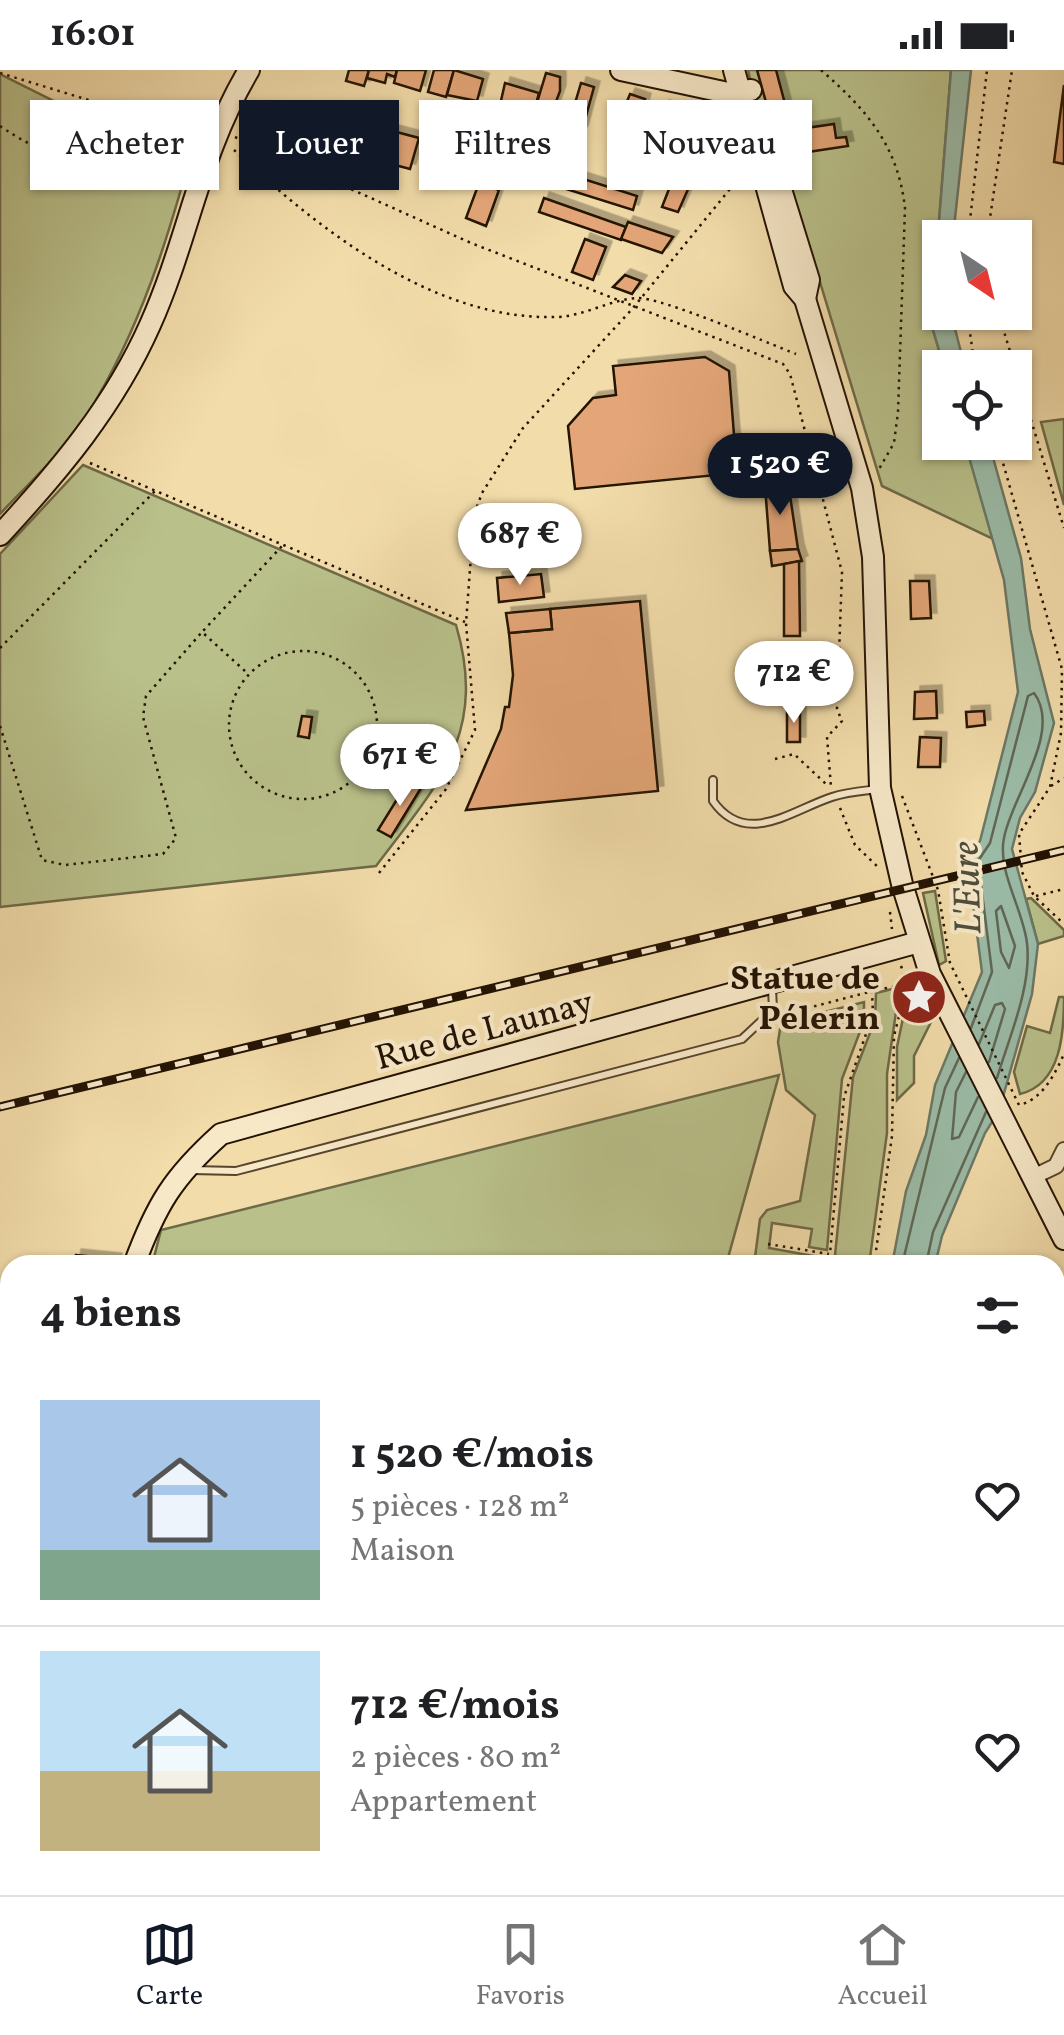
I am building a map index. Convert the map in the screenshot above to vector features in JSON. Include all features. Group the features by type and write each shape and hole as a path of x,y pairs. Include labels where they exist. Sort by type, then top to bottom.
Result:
{"street":[{"path":"219,125 249,70"},
{"path":"621,70 652,78 743,79 810,280 805,298"},
{"path":"652,78 687,72"},
{"path":"0,534 74,453 118,392 152,322 196,190"},
{"path":"767,190 794,286 805,298 862,488 873,557 889,788 919,942 956,1026 1064,1239"},
{"name":"Rue de Launay","path":"138,1255 150,1222 180,1170 221,1134 919,942"},
{"path":"1033,1177 1056,1166 1064,1150"}],"lane":[{"path":"713,780 713,801 719,810 743,825 761,826 833,792 889,788"},
{"path":"180,1170 236,1171 742,1038 773,1010 772,984"}],"path":[{"path":"821,70 874,122 892,149 902,176 905,208 898,412 894,443 872,477"},
{"path":"970,220 987,70"},
{"path":"989,220 1012,70"},
{"path":"0,73 87,100"},
{"path":"0,126 30,147"},
{"path":"219,136 633,308 783,364 790,374 842,572 837,710 842,721 828,737 833,792 856,846 883,871"},
{"path":"219,138 306,210 409,282 511,314 560,317 640,298 796,354"},
{"path":"379,872 446,789 475,730 466,622 474,515 482,493 523,428 633,308 729,190"},
{"path":"1004,330 1064,528"},
{"path":"74,453 466,622"},
{"path":"1002,460 1062,669 1060,733 1050,787 1019,834 1022,872 1034,896 1064,924"},
{"path":"0,648 157,488"},
{"path":"0,726 42,860 65,865 163,854 176,838 143,718 146,696 285,543"},
{"path":"202,632 246,672"},
{"path":"300,650 328,654 352,666 371,689 378,718 374,747 359,772 336,790 310,800 281,799 252,779 234,756 227,727 246,672 271,656 300,650"},
{"path":"775,759 794,754 833,792"},
{"path":"1050,787 1064,778"},
{"path":"889,788 938,890 952,969 1019,1105 1030,1102 1064,1054"},
{"path":"1034,896 1064,889"},
{"path":"875,1255 892,1136 894,1036 907,984 896,951 888,903"},
{"path":"769,1014 782,1015 907,984"},
{"path":"768,1244 831,1254 846,1080 873,1014 872,991"}],"green space":[{"path":"748,70 951,70 939,220 922,220 922,330 933,330 939,350 922,350 922,460 970,460 995,540 882,486 792,190 812,190 812,100 755,100"},
{"path":"0,74 52,100 30,100 30,190 181,190 152,280 106,382 68,441 0,514"},
{"path":"1064,419 1064,505 1041,422"},
{"path":"83,465 456,625 466,697 461,728 437,782 376,866 0,907 0,554"},
{"path":"935,891 946,961 939,965 923,893"},
{"path":"1031,898 1064,930 1064,936 1038,944 1026,899"},
{"path":"915,985 927,990 937,1010 914,1056 914,1083 897,1100 897,1047 909,989"},
{"path":"892,989 898,998 887,1074 887,1133 870,1255 835,1255 853,1077 875,1020 876,993"},
{"path":"1059,997 1064,997 1058,1054 1045,1079 1020,1094 1014,1072 1027,1026 1050,1033"},
{"path":"864,1002 864,1021 842,1079 827,1250 809,1247 812,1229 772,1223 769,1248 808,1255 755,1255 760,1219 767,1210 800,1201 815,1115 786,1090 778,1042 781,1023"},
{"path":"779,1075 729,1255 155,1255 161,1230"}],"water":[{"path":"951,70 971,70 955,220 939,220"},
{"path":"933,330 955,330 960,350 939,350"},
{"path":"970,460 994,460 1021,558 1030,629 1054,723 1035,792 1020,818 1012,849 1038,944 1032,994 999,1111 985,1133 937,1255 894,1255 906,1191 926,1135 935,1085 982,972 967,857 980,841 1018,692 1004,580"}],"building":[{"path":"349,70 369,70 364,86 346,81"},
{"path":"369,70 397,70 395,77 387,74 385,83 367,78"},
{"path":"397,70 426,70 420,91 394,83"},
{"path":"434,70 454,70 446,97 428,92"},
{"path":"454,70 483,79 477,100 447,95"},
{"path":"757,70 776,70 784,100 765,100"},
{"path":"546,73 560,77 557,100 538,100"},
{"path":"505,83 539,93 537,100 501,100"},
{"path":"581,83 594,87 587,113 587,100 576,100"},
{"path":"1064,85 1064,164 1054,162"},
{"path":"834,124 836,138 846,137 848,146 812,151 812,127"},
{"path":"399,133 419,138 410,169 399,166"},
{"path":"587,180 607,186 607,190 637,196 633,210 569,190 587,190"},
{"path":"476,190 499,190 486,226 466,218"},
{"path":"669,190 688,190 678,212 662,207"},
{"path":"544,198 626,227 621,240 539,212"},
{"path":"628,222 673,237 662,253 621,239"},
{"path":"585,239 606,247 593,280 572,272"},
{"path":"625,275 641,281 632,294 613,287"},
{"path":"705,357 729,371 737,473 575,489 568,426 593,398 616,395 613,366"},
{"path":"788,482 798,549 770,551 765,486"},
{"path":"798,549 802,561 772,566 770,551"},
{"path":"799,561 800,636 784,636 784,564"},
{"path":"541,574 544,597 499,602 497,578"},
{"path":"910,581 929,581 931,618 911,619"},
{"path":"640,601 658,791 466,810 501,729 505,707 509,707 513,675 509,633 552,629 550,609"},
{"path":"550,609 552,629 509,633 506,613"},
{"path":"936,691 937,718 914,719 915,692"},
{"path":"787,709 800,709 800,742 787,742"},
{"path":"984,711 985,725 967,727 966,712"},
{"path":"302,716 312,717 309,738 298,736"},
{"path":"920,737 941,738 940,767 918,767"},
{"path":"409,780 421,788 391,837 378,830"}],"railway":[{"path":"0,1107 1064,850"}],"place":[{"name":"Statue de Pélerin","path":"919,997"}],"water label":[{"name":"L'Eure","path":"966,888"}]}
